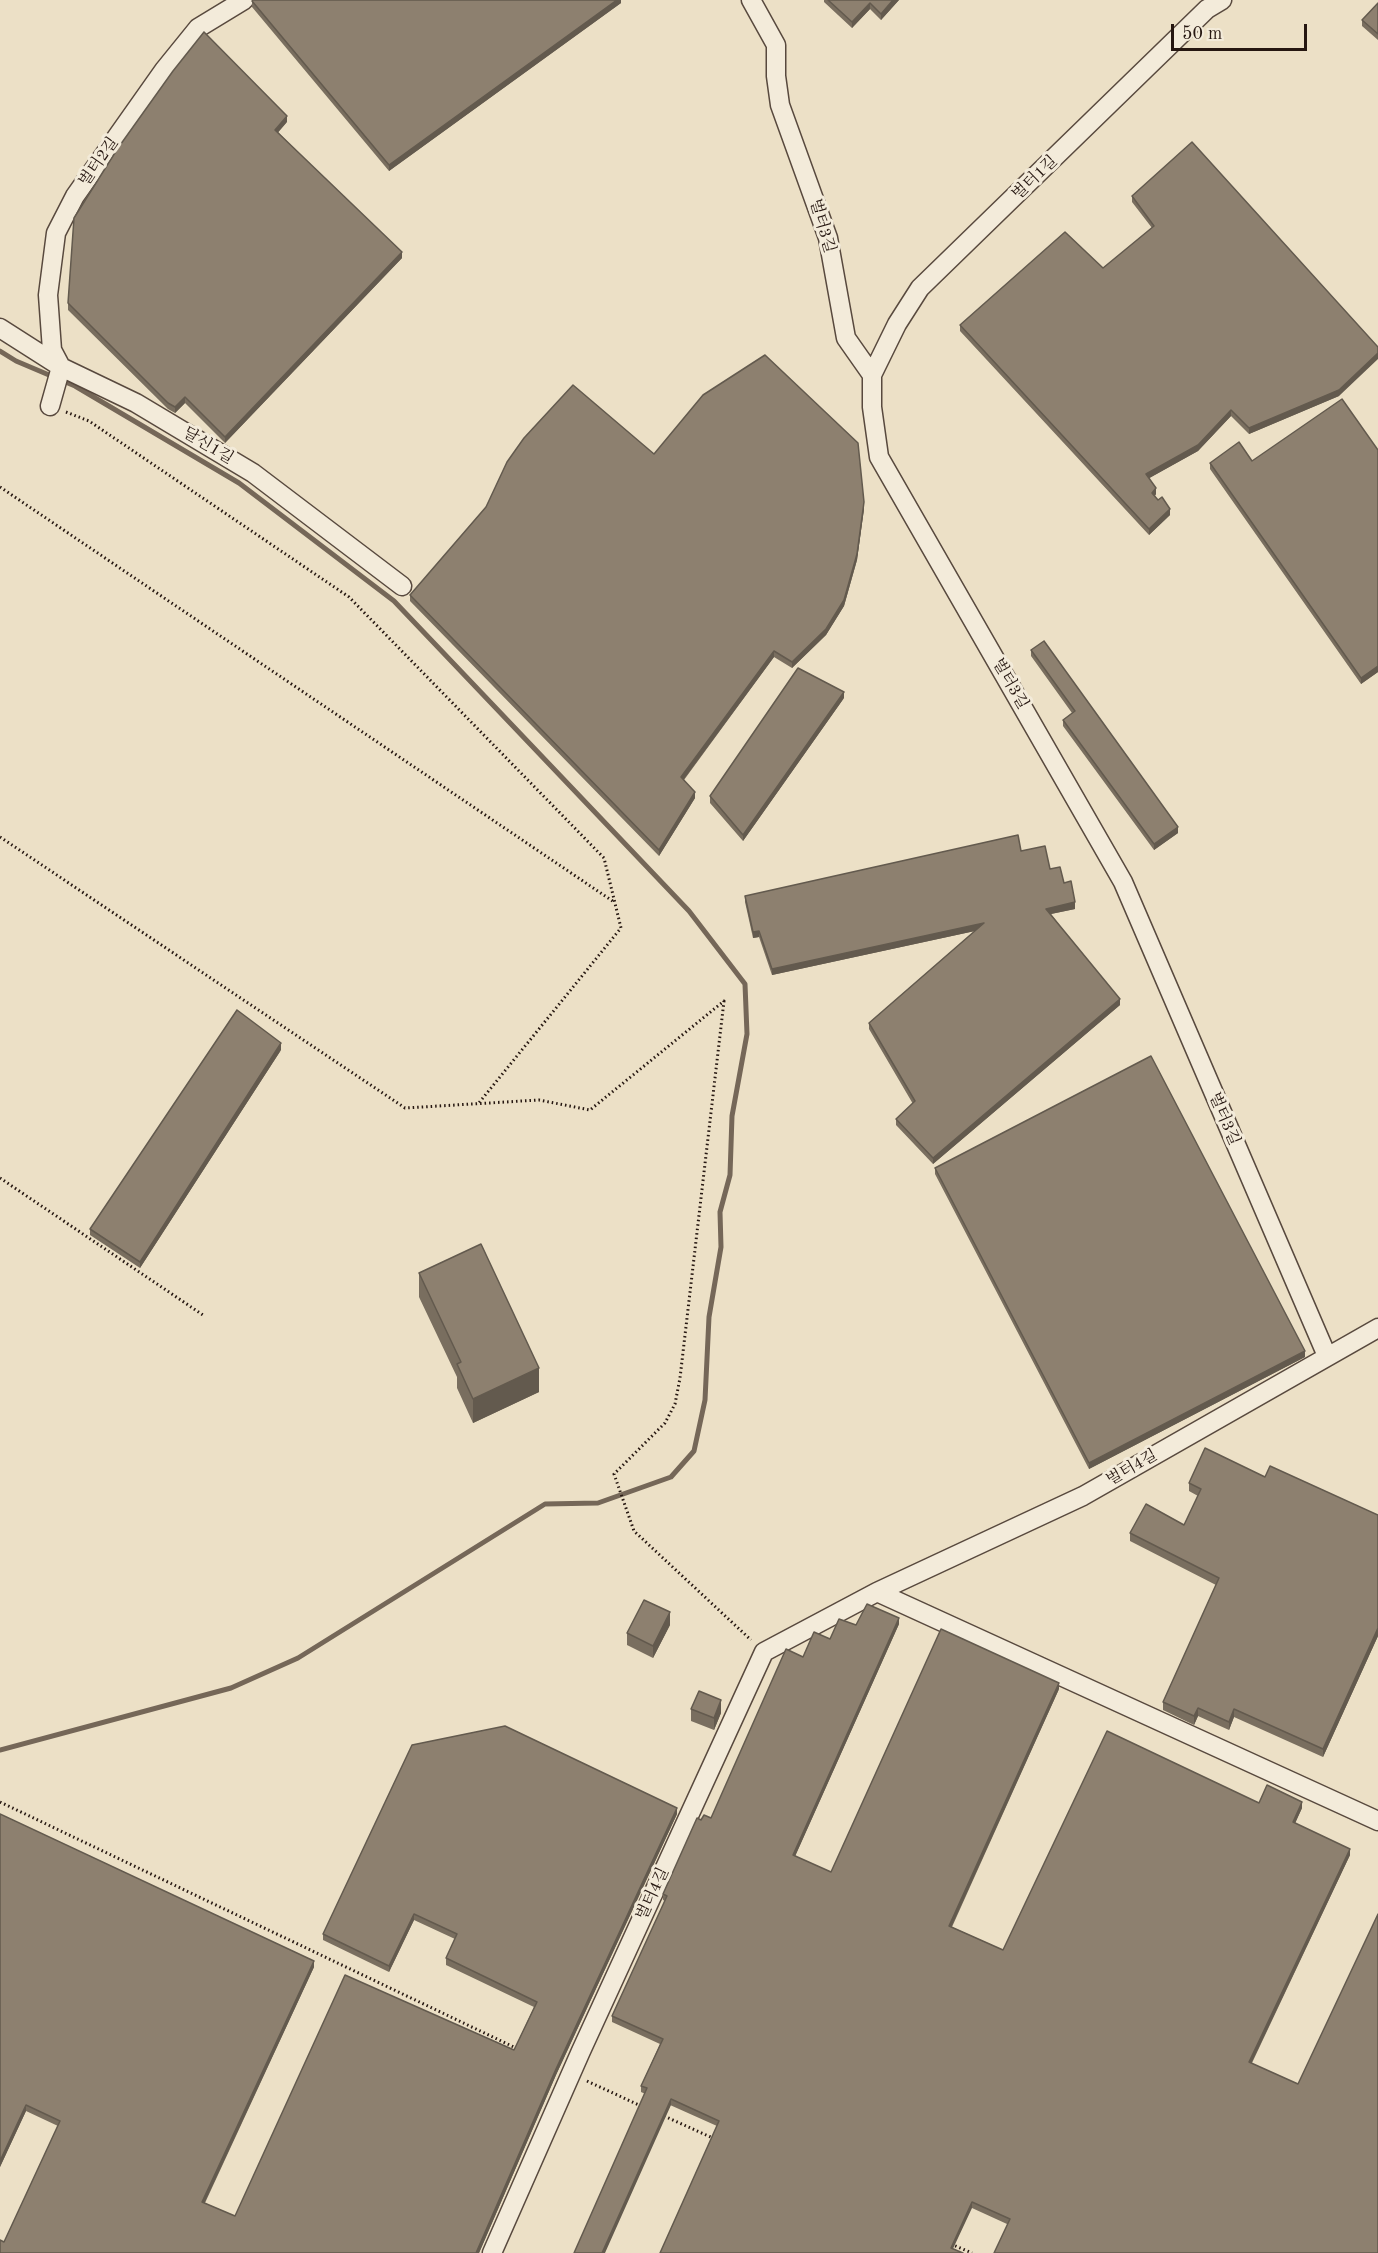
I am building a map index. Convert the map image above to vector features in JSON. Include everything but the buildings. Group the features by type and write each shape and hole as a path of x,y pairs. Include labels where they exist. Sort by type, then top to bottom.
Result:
{"street":[{"name":"벌터2길","path":"60,367 52,350 48,295 56,233 75,196 164,70 198,28 244,0"},
{"name":"벌터3길","path":"751,0 776,45 776,76 780,105 828,238 846,338 872,375 872,407 879,457 1123,882 1327,1356"},
{"name":"벌터1길","path":"872,375 897,324 920,288 1207,9 1222,0"},
{"name":"달신1길","path":"0,328 60,367 136,403 254,473 402,586"},
{"path":"50,406 60,367"},
{"name":"벌터4길","path":"492,2253 571,2074 764,1652 877,1592 1083,1496 1378,1328"},
{"path":"877,1592 1378,1821"}],"path":[{"path":"50,406 90,420 349,597 604,858 621,928 478,1104"},
{"path":"0,487 615,903"},
{"path":"0,837 405,1108 539,1100 590,1110 724,1001 680,1378 675,1404 665,1423 614,1474 634,1531 764,1652"},
{"path":"0,1178 203,1315"},
{"path":"0,1802 528,2054"},
{"path":"571,2074 647,2108"},
{"path":"658,2113 723,2142"},
{"path":"950,2243 972,2253"}],"waterway":[{"path":"0,351 16,361 75,386 239,483 394,601 689,911 745,984 747,1034 732,1116 730,1175 720,1212 721,1247 709,1317 705,1400 694,1451 671,1477 598,1503 545,1504 298,1658 231,1688 0,1750"}]}
